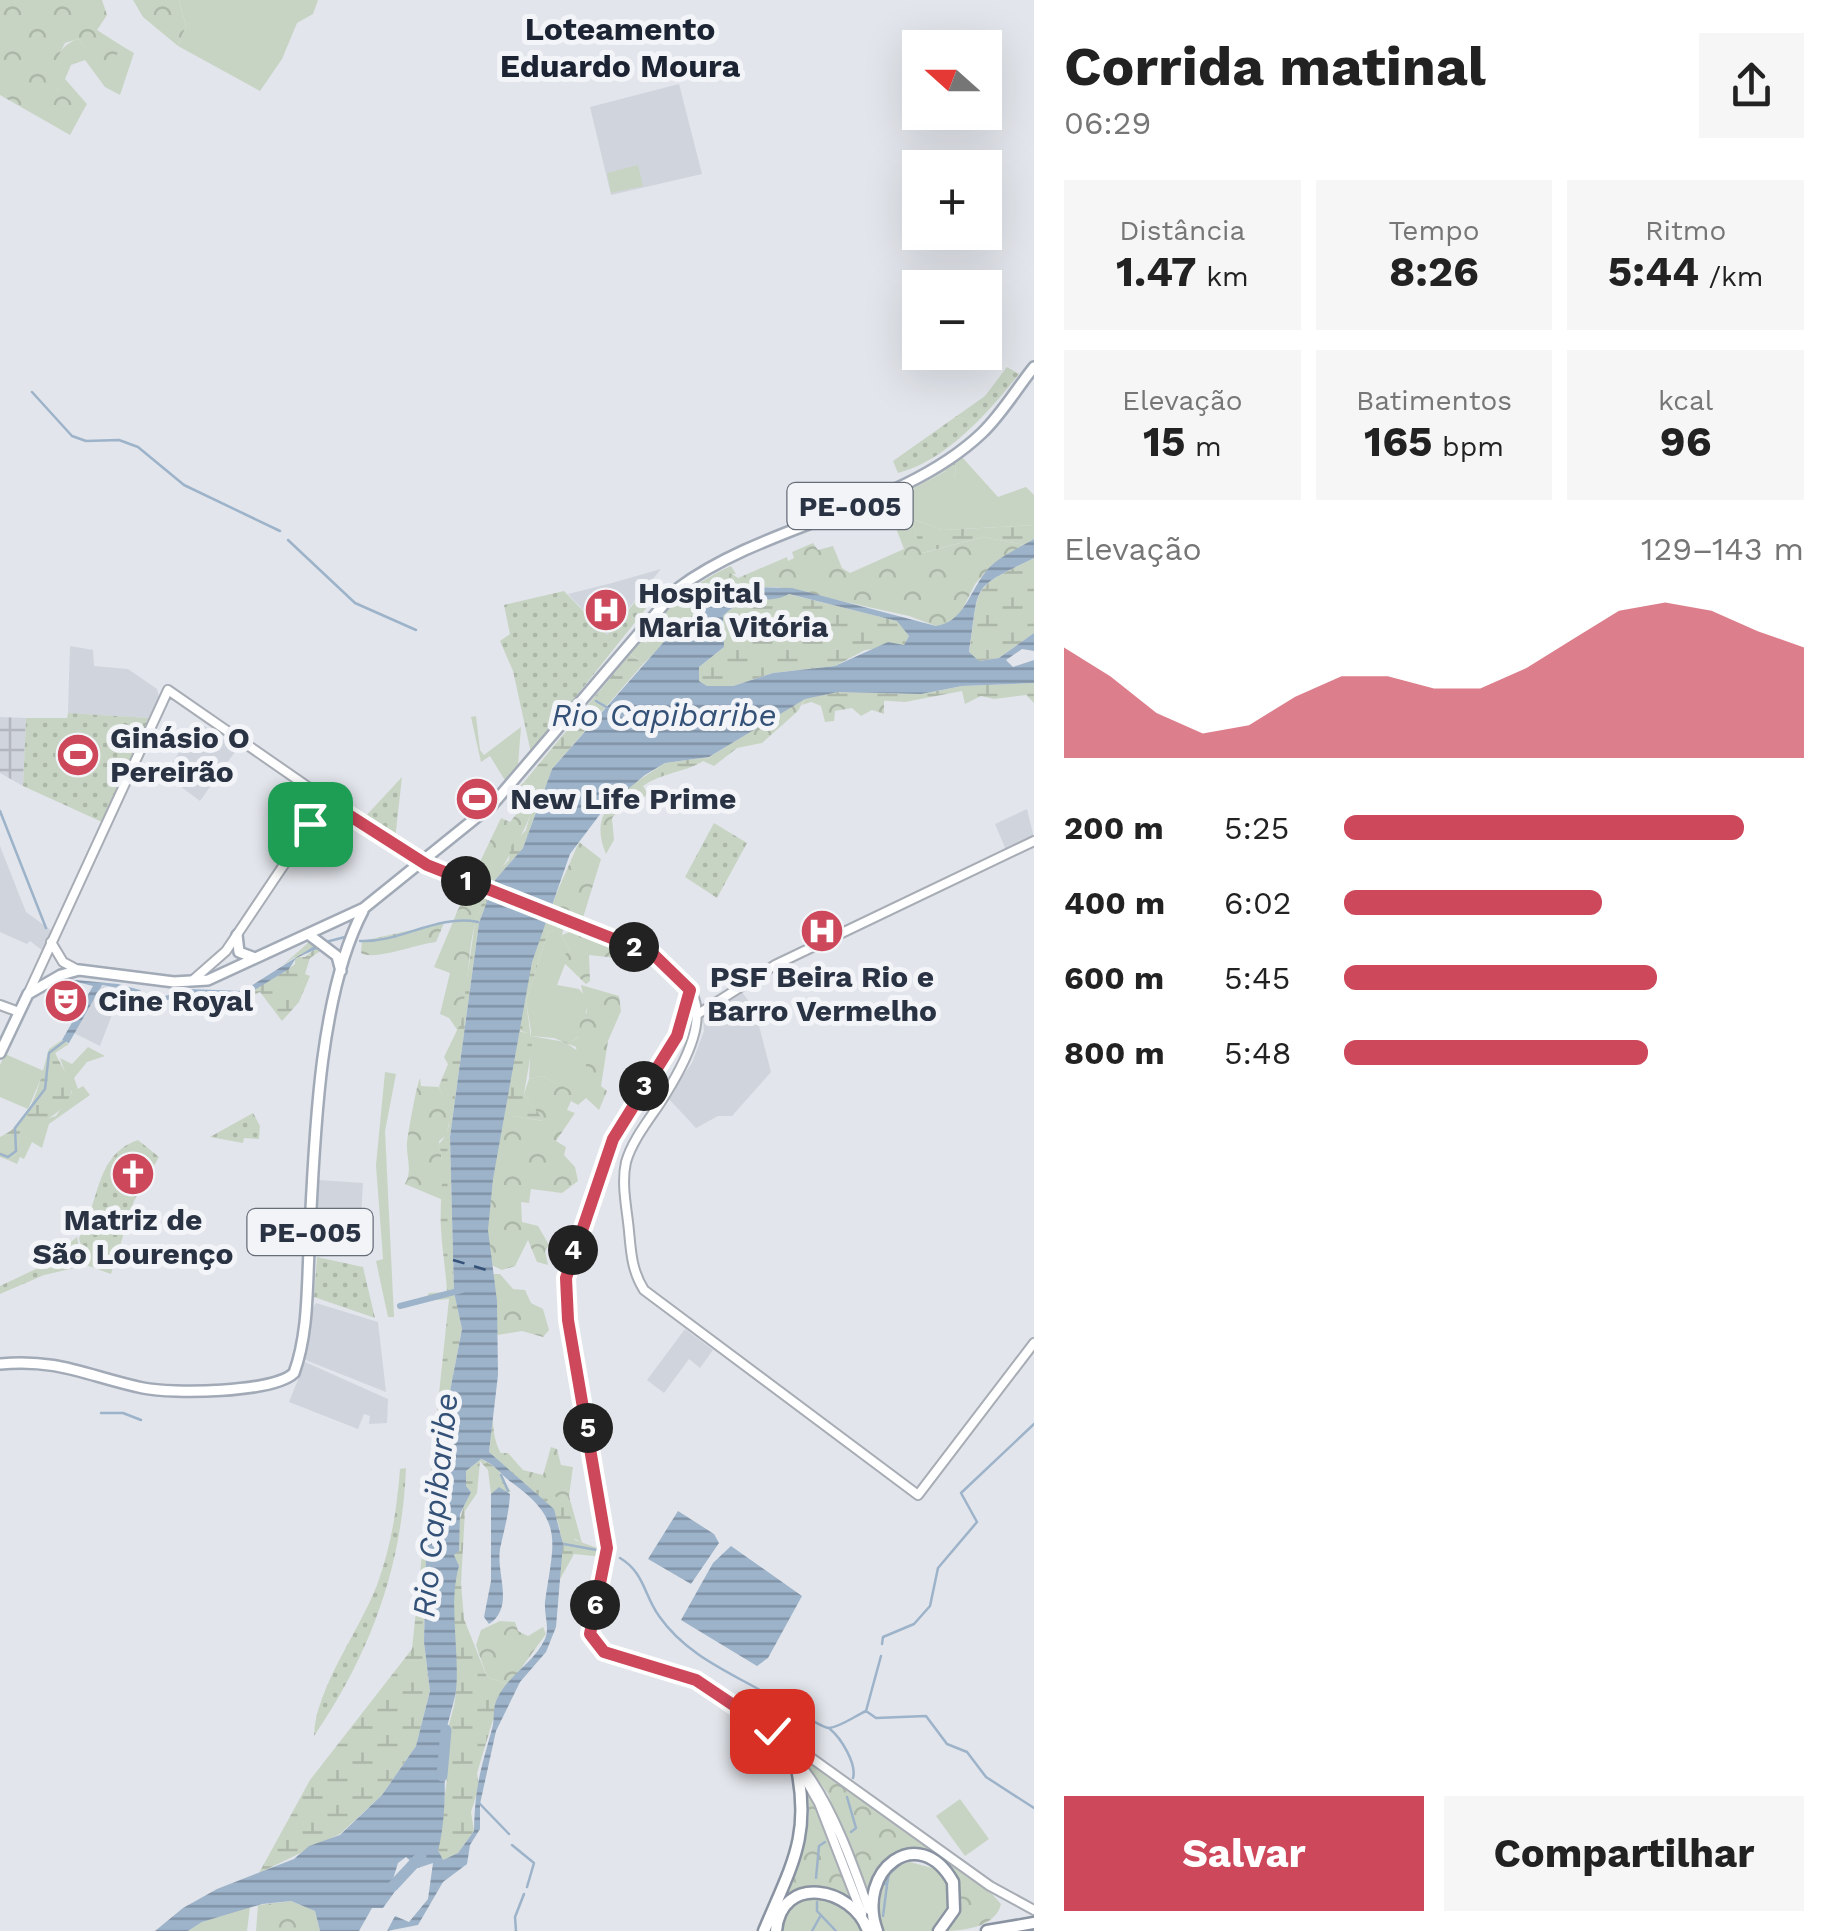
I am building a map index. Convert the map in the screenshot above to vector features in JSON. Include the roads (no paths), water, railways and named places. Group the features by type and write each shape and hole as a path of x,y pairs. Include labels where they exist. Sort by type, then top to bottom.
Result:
{"highway":[{"path":"764,1931 802,1836 806,1814 796,1764"},
{"path":"868,1931 866,1912 876,1877 888,1863 906,1855 924,1856 941,1865 956,1891 950,1919 939,1931"},
{"path":"776,1931 782,1910 808,1892 835,1894 866,1912 877,1931"},
{"path":"987,1931 1034,1924"}],"main road":[{"name":"PE-005","path":"28,994 63,974 79,970 189,982 214,978 313,937 366,907 493,804 678,589 711,567 892,488 963,448 994,420 1034,367"},
{"name":"PE-005","path":"0,1364 73,1366 161,1390 270,1385 294,1372 308,1295 323,1054 351,936 366,907"},
{"path":"237,935 236,948 242,956 258,958"},
{"path":"313,937 337,956 341,976"},
{"path":"0,1053 28,994"}],"street":[{"path":"28,994 168,690 308,787 319,805 344,812 427,865 662,960 690,990 698,1014 694,1044 633,1146 625,1169 637,1279 655,1299 918,1495 1034,1343"},
{"path":"308,787 319,805 344,812"},
{"path":"189,982 218,962 319,805"},
{"path":"698,1014 775,966 1034,841"},
{"path":"51,942 63,962 79,970"},
{"path":"690,990 682,1024 613,1139 566,1278 568,1320 607,1548 590,1626 597,1646 696,1680 990,1886 1034,1910"},
{"path":"0,1005 19,1012"},
{"path":"662,1061 679,1073"},
{"path":"762,1724 796,1764 819,1803 866,1912"},
{"path":"772,1731 820,1789 866,1912"}],"water":[{"name":"Rio Capibaribe","path":"1034,539 1034,558 998,576 981,591 969,652 979,661 999,658 1034,633 1034,651 1022,649 1006,660 1013,667 1034,660 1034,683 962,686 921,694 838,692 805,699 709,757 665,763 645,775 604,809 570,854 532,962 493,1179 488,1230 497,1301 498,1375 489,1452 554,1509 563,1544 556,1627 546,1652 520,1682 496,1731 480,1804 480,1829 470,1845 467,1864 443,1882 418,1925 387,1931 395,1916 409,1922 428,1899 433,1863 418,1868 406,1857 398,1863 393,1879 404,1879 383,1908 372,1908 359,1931 320,1931 315,1911 291,1901 262,1904 202,1922 188,1931 155,1931 183,1908 217,1889 294,1859 309,1846 340,1835 382,1795 416,1746 430,1691 424,1642 426,1556 436,1464 462,1329 454,1292 450,1137 479,923 495,880 523,848 552,769 677,627 732,592 745,587 792,588 936,626 962,610 993,564","holes":["789,594 897,621 909,636 904,645 888,642 835,666 773,673 733,686 707,686 699,681 699,667 724,647 723,616 742,603","481,1459 529,1496 548,1522 552,1548 545,1602 547,1630 540,1648 497,1699 479,1780 474,1831 458,1853 443,1860 438,1850 444,1801 442,1754 457,1676 454,1596 459,1566 454,1555 459,1551 460,1514 471,1492 466,1486 466,1471"]},
{"path":"319,943 317,949 296,958 289,969 243,997 185,995 153,1004 124,989 102,985 69,1043 62,1040 93,986 65,979 118,984 140,990 152,1000 188,989 243,991"},
{"path":"499,1487 510,1494 499,1559 503,1599 497,1617 489,1624 484,1617 491,1581 491,1494"},
{"path":"678,1511 714,1534 719,1543 691,1584 648,1559"},
{"path":"731,1546 802,1596 768,1658 757,1666 681,1620 713,1563"}],"waterway":[{"path":"32,392 72,436 86,441 119,440 138,447 184,485 280,531"},
{"path":"288,540 355,603 416,630"},
{"path":"596,701 608,708"},
{"path":"0,811 46,928"},
{"path":"360,941 390,938 448,922 478,922"},
{"path":"322,943 345,937"},
{"path":"0,1154 8,1157 16,1151 15,1128 45,1089 49,1053 66,1040"},
{"path":"400,1306 462,1290"},
{"path":"101,1413 123,1413 141,1420"},
{"path":"882,1644 883,1637 914,1624 930,1606 938,1568 977,1522 961,1493 1034,1424"},
{"path":"501,1475 508,1491"},
{"path":"564,1544 602,1551"},
{"path":"620,1558 634,1570 659,1616 680,1640 760,1690"},
{"path":"866,1711 881,1656"},
{"path":"767,1693 829,1728 866,1711 876,1718 926,1716 947,1744 967,1752 986,1777 1034,1808"},
{"path":"830,1729 847,1752 853,1778"},
{"name":"Rio Capibaribe","path":"442,1776 446,1730"},
{"path":"847,1797 856,1828 851,1832"},
{"path":"479,1803 509,1834"},
{"path":"816,1878 819,1846 825,1842"},
{"path":"512,1845 534,1863 527,1887"},
{"name":"Rio Capibaribe","path":"393,1886 421,1856"},
{"path":"887,1884 889,1874 899,1865"},
{"path":"881,1882 887,1885 883,1916"},
{"path":"516,1931 515,1917 524,1894"},
{"path":"817,1902 817,1911 836,1931"},
{"path":"812,1931 821,1915"},
{"path":"1028,1931 1034,1930"}],"place":[{"name":"Hospital Maria Vitória","path":"606,610"},
{"name":"Ginásio O Pereirão","path":"78,755"},
{"name":"New Life Prime","path":"477,799"},
{"name":"PSF Beira Rio e Barro Vermelho","path":"822,931"},
{"name":"Cine Royal","path":"66,1001"},
{"name":"Matriz de São Lourenço","path":"133,1174"}],"district":[{"name":"Loteamento Eduardo Moura","path":"620,48"}]}
